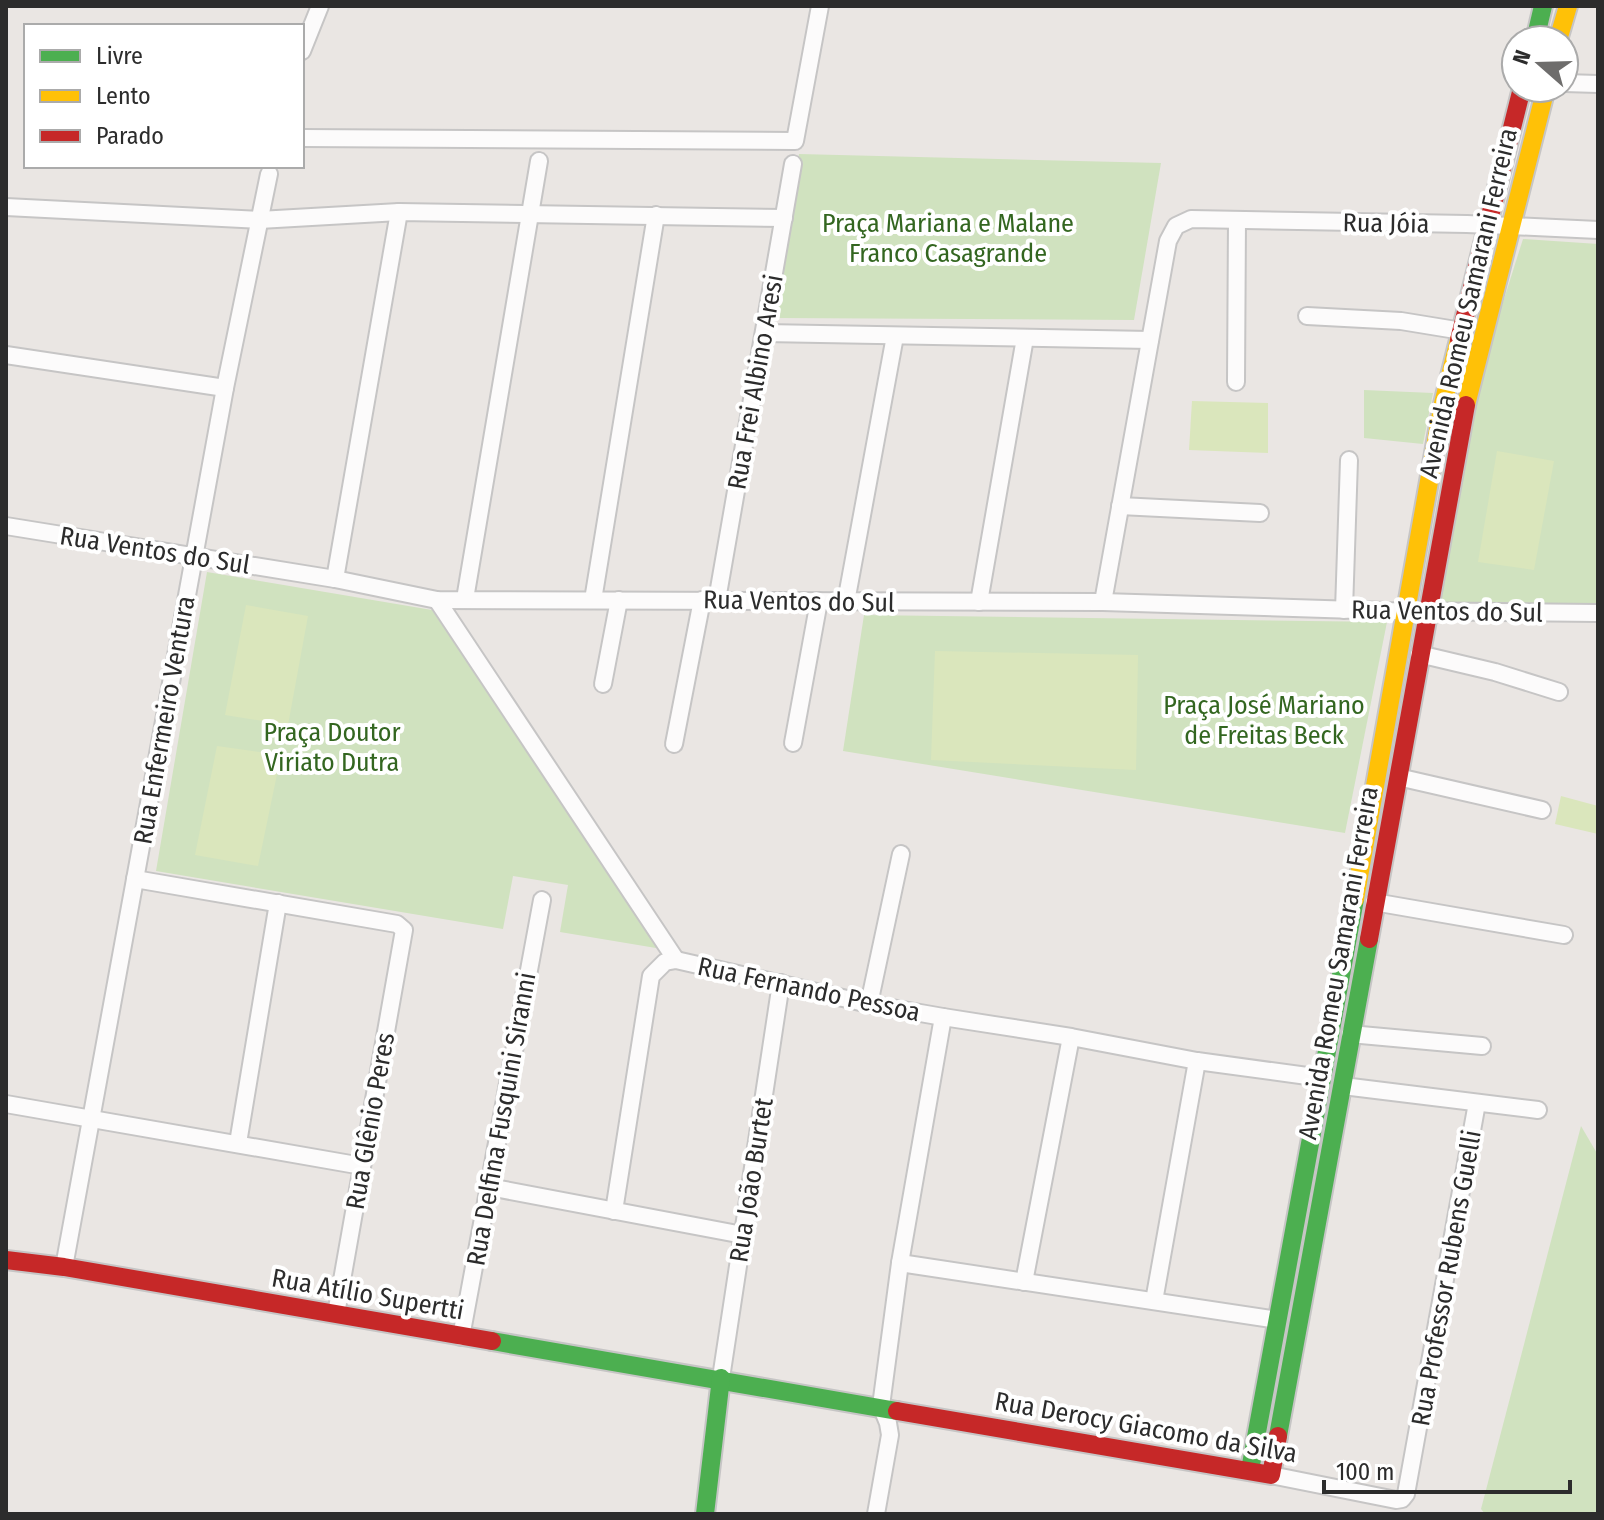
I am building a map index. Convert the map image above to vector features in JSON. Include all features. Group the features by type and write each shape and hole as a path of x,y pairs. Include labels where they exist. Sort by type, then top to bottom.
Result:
{"street":[{"path":"304,46 320,6"},
{"path":"304,138 795,141 820,6"},
{"name":"Avenida Romeu Samarani Ferreira","path":"1250,1470 1300,1209 1442,408 1518,104"},
{"name":"Avenida Romeu Samarani Ferreira","path":"1271,1475 1470,383 1542,104"},
{"path":"465,599 539,161"},
{"name":"Rua Frei Albino Aresi","path":"674,744 709,600 764,333 793,164"},
{"name":"Rua Enfermeiro Ventura","path":"64,1267 225,388 269,174"},
{"path":"6,207 259,220 399,212 784,218"},
{"path":"335,579 399,212"},
{"path":"593,600 656,215"},
{"name":"Rua Jóia","path":"1150,340 1168,241 1176,226 1191,219 1598,230"},
{"path":"1236,382 1237,220"},
{"path":"1307,316 1401,321 1462,331"},
{"path":"764,333 1150,340 1103,602"},
{"path":"846,602 895,336"},
{"path":"979,602 1025,338"},
{"path":"6,355 225,388"},
{"path":"1344,610 1349,460"},
{"path":"1120,506 1260,513"},
{"name":"Rua Ventos do Sul","path":"6,526 335,579 437,600 1103,602 1344,610 1598,613"},
{"name":"Rua Fernando Pessoa","path":"437,600 676,960 869,1004 1197,1061 1322,1078"},
{"path":"603,684 619,600"},
{"path":"793,743 819,601"},
{"path":"1419,654 1495,672 1559,692"},
{"path":"1383,745 1403,747"},
{"path":"1398,777 1542,810"},
{"path":"869,1004 901,854"},
{"path":"135,879 278,903 238,1143"},
{"name":"Rua Delfina Fusquini Siranni","path":"461,1337 542,900"},
{"path":"1374,902 1564,935"},
{"name":"Rua Glênio Peres","path":"278,903 397,924 403,927 404,933 336,1314"},
{"path":"1346,942 1366,946"},
{"path":"614,1211 651,976 665,962 676,960"},
{"name":"Rua João Burtet","path":"721,1378 781,983"},
{"path":"876,1514 890,1435 881,1406 900,1263 943,1017"},
{"path":"1350,1034 1482,1046"},
{"path":"1024,1282 1071,1037"},
{"path":"1154,1301 1197,1061"},
{"path":"1343,1086 1538,1110"},
{"name":"Rua Professor Rubens Guelli","path":"1402,1499 1409,1487 1477,1103"},
{"path":"6,1104 362,1166"},
{"path":"489,1187 743,1235"},
{"path":"1300,1209 1320,1213"},
{"name":"Rua Atílio Supertti","path":"6,1260 64,1267 461,1337 881,1406"},
{"path":"900,1263 1278,1320"},
{"path":"705,1514 721,1378"},
{"name":"Rua Derocy Giacomo da Silva","path":"881,1406 1402,1499"}],"green space":[{"name":"Praça Mariana e Malane Franco Casagrande","path":"799,154 1161,163 1134,320 775,318"},
{"path":"1523,239 1598,244 1598,605 1440,602 1485,359"},
{"path":"1364,390 1433,393 1423,444 1364,438"},
{"path":"1192,401 1268,403 1268,453 1189,450"},
{"path":"1497,451 1554,461 1534,570 1478,562"},
{"name":"Praça Doutor Viriato Dutra","path":"207,572 432,610 662,949 560,932 568,885 513,876 503,929 156,871"},
{"path":"246,605 308,616 288,725 225,715"},
{"name":"Praça José Mariano de Freitas Beck","path":"864,615 1387,622 1345,833 843,751"},
{"path":"935,651 1138,655 1136,770 931,760"},
{"path":"217,746 281,755 258,866 195,855"},
{"path":"1561,796 1598,806 1598,834 1555,824"},
{"path":"1581,1126 1598,1155 1598,1514 1485,1514 1481,1509"}],"traffic: fast":[{"path":"1539,24 1543,6"},
{"path":"1250,1470 1355,899"},
{"path":"1278,1436 1369,939"},
{"path":"492,1341 897,1411"},
{"path":"705,1514 721,1378"}],"traffic: slow":[{"path":"1563,24 1568,6"},
{"path":"1466,405 1542,104"},
{"path":"1355,899 1442,408 1459,340"}],"traffic: jam":[{"path":"1459,340 1518,104"},
{"path":"1369,939 1466,405"},
{"path":"6,1260 64,1267 492,1341"},
{"path":"897,1411 1271,1475 1278,1436"}]}
